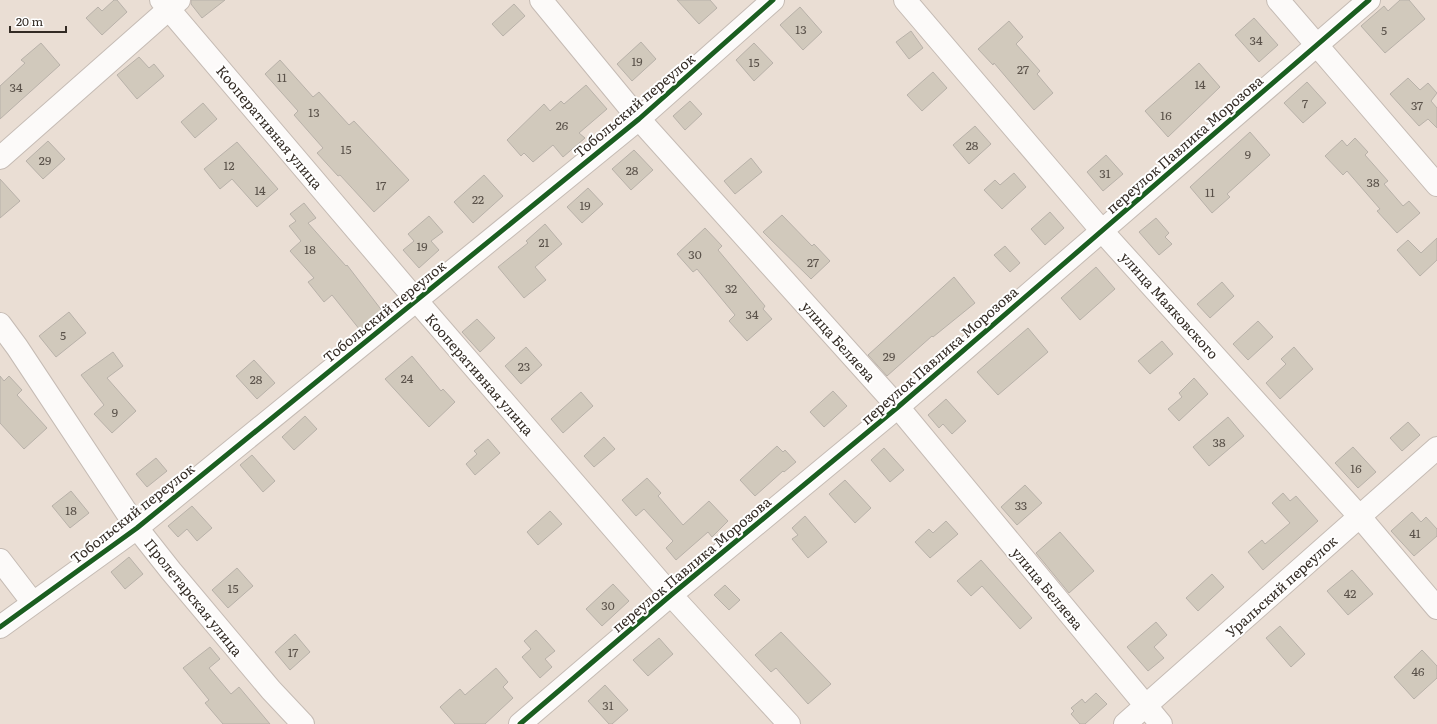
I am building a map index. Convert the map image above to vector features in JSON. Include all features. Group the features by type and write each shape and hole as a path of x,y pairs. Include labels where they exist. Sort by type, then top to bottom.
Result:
{"street":[{"name":"улица Беляева","path":"541,0 639,119 898,407 1161,724"},
{"name":"Тобольский переулок","path":"0,627 137,528 639,119 773,0"},
{"name":"улица Маяковского","path":"905,0 1102,230 1360,516 1437,608"},
{"path":"1278,0 1437,185"},
{"name":"переулок Павлика Морозова","path":"520,724 671,594 898,407 1369,0"},
{"path":"0,158 170,3"},
{"name":"Кооперативная улица","path":"170,3 416,300 671,594 789,724"},
{"name":"Пролетарская улица","path":"0,324 18,347 137,528 231,643 271,690 303,724"},
{"name":"Уральский переулок","path":"1125,724 1437,448"},
{"path":"0,560 33,603"}],"building":[{"path":"114,0 117,0 127,12 102,35 86,18 98,7 102,11"},
{"path":"191,0 225,0 202,18 191,4"},
{"path":"677,0 710,0 717,8 699,24"},
{"path":"1400,0 1409,0 1425,19 1385,53 1361,26 1384,6 1388,11"},
{"path":"514,4 525,16 503,36 492,24"},
{"path":"800,7 822,32 803,50 780,25"},
{"path":"1254,18 1278,45 1259,62 1235,35"},
{"path":"1009,21 1023,37 1016,44 1040,71 1037,74 1053,93 1034,110 994,63 993,65 978,49"},
{"path":"911,31 923,48 909,59 896,42"},
{"path":"641,42 656,59 632,81 617,64"},
{"path":"41,43 60,65 0,119 0,86 25,63 21,60"},
{"path":"754,43 773,63 754,81 736,60"},
{"path":"139,57 149,68 154,64 164,76 137,99 117,75"},
{"path":"280,60 313,97 319,92 349,125 354,121 409,180 374,212 340,175 338,176 317,153 323,148 294,115 298,111 265,74"},
{"path":"1199,63 1220,87 1168,137 1145,111"},
{"path":"933,72 947,88 922,111 907,95"},
{"path":"1408,78 1420,90 1428,83 1437,93 1431,101 1437,108 1437,128 1428,119 1419,126 1390,94"},
{"path":"1307,82 1326,103 1303,123 1284,103"},
{"path":"586,85 607,109 579,133 585,138 563,157 553,145 533,162 524,153 521,156 507,140 544,104 550,111 561,101 564,104"},
{"path":"690,101 702,114 685,130 673,116"},
{"path":"203,103 217,119 195,138 181,122"},
{"path":"975,126 991,144 969,164 953,145"},
{"path":"1250,132 1270,155 1227,194 1230,197 1212,213 1190,187"},
{"path":"1355,138 1368,152 1365,155 1388,181 1384,184 1403,206 1409,201 1420,213 1397,233 1377,211 1380,209 1347,171 1343,175 1325,156 1342,140 1347,146"},
{"path":"48,141 65,159 43,179 26,161"},
{"path":"237,142 278,189 257,207 232,179 220,189 204,169"},
{"path":"634,150 653,170 631,190 612,169"},
{"path":"1106,155 1123,174 1103,191 1087,172"},
{"path":"751,158 762,172 735,194 724,181"},
{"path":"1014,173 1026,187 1002,209 984,190 995,180 1000,185"},
{"path":"484,175 503,196 473,223 454,202"},
{"path":"0,179 20,201 0,218"},
{"path":"588,188 603,204 582,223 567,207"},
{"path":"304,203 316,218 308,223 346,266 347,265 383,312 360,330 332,295 324,302 308,282 314,278 290,251 301,241 289,226 296,221 290,214"},
{"path":"1050,212 1064,228 1045,245 1031,229"},
{"path":"782,215 812,246 814,244 830,261 811,279 763,232"},
{"path":"429,216 443,232 431,241 439,250 419,268 403,250 414,241 408,234"},
{"path":"1156,218 1169,233 1165,237 1172,244 1159,255 1139,232"},
{"path":"545,224 562,244 535,267 546,280 524,298 498,267 528,243 526,241"},
{"path":"705,228 722,246 718,250 765,306 763,309 772,319 747,341 729,321 735,315 697,269 693,272 677,254"},
{"path":"1437,238 1437,260 1420,276 1397,250 1408,240 1421,253"},
{"path":"1005,246 1020,263 1010,272 994,255"},
{"path":"1096,267 1115,289 1080,320 1061,298"},
{"path":"954,277 975,303 933,337 932,336 887,376 868,355"},
{"path":"1222,282 1234,296 1210,318 1197,304"},
{"path":"69,312 86,333 56,357 39,336"},
{"path":"477,319 495,338 480,352 462,332"},
{"path":"1258,321 1273,337 1248,360 1233,344"},
{"path":"1028,328 1048,352 998,395 977,372"},
{"path":"1162,341 1173,354 1150,374 1138,361"},
{"path":"526,347 542,365 521,384 505,366"},
{"path":"1294,347 1313,369 1280,399 1266,383 1286,364 1281,359"},
{"path":"113,352 123,366 107,378 136,411 112,433 94,414 104,405 81,375"},
{"path":"412,356 441,391 443,389 455,402 429,427 385,379"},
{"path":"254,360 275,383 257,399 236,376"},
{"path":"0,376 4,381 9,376 22,390 17,395 47,428 24,449 0,423"},
{"path":"1194,378 1208,394 1179,421 1168,409 1182,397 1179,393"},
{"path":"833,391 847,406 824,427 810,412"},
{"path":"581,392 593,406 563,433 551,419"},
{"path":"946,399 966,421 952,434 943,424 939,428 928,415"},
{"path":"305,416 317,429 294,450 282,437"},
{"path":"1228,417 1244,436 1209,466 1193,447"},
{"path":"1408,422 1420,435 1402,451 1390,438"},
{"path":"604,437 615,449 594,467 584,456"},
{"path":"488,439 500,453 475,475 466,464 477,454 474,451"},
{"path":"777,446 783,452 785,450 796,462 784,472 783,471 755,496 740,480"},
{"path":"1353,447 1376,472 1358,488 1335,463"},
{"path":"884,448 904,470 890,482 871,460"},
{"path":"252,455 275,481 263,492 240,465"},
{"path":"156,458 167,471 147,487 136,474"},
{"path":"647,478 661,493 658,496 683,525 709,501 728,521 712,537 708,532 676,560 666,548 673,541 644,509 636,516 622,500"},
{"path":"845,480 871,508 855,523 829,494"},
{"path":"1025,485 1042,503 1017,525 1001,507"},
{"path":"71,491 89,513 70,528 52,506"},
{"path":"1283,493 1290,501 1296,496 1318,521 1263,570 1248,552 1262,540 1265,544 1290,523 1272,503"},
{"path":"192,506 212,528 197,541 187,529 178,537 168,526"},
{"path":"550,511 562,524 538,545 527,532"},
{"path":"1412,512 1421,522 1426,517 1437,529 1437,536 1414,556 1391,531"},
{"path":"805,516 827,542 808,558 792,539 798,535 792,528"},
{"path":"946,521 958,534 930,558 915,542 929,529 933,533"},
{"path":"1060,532 1094,571 1069,593 1036,553"},
{"path":"129,557 143,574 125,589 111,572"},
{"path":"981,560 1032,618 1020,629 982,586 971,596 957,581"},
{"path":"237,568 253,586 228,608 212,590"},
{"path":"1352,570 1373,594 1348,615 1327,591"},
{"path":"1212,574 1224,587 1198,611 1186,598"},
{"path":"613,584 629,601 602,626 586,609"},
{"path":"725,585 740,600 729,610 714,595"},
{"path":"1156,622 1167,635 1154,647 1164,658 1148,671 1127,647"},
{"path":"1280,626 1305,654 1291,667 1266,638"},
{"path":"536,630 555,651 545,659 552,667 540,678 522,657 531,649 524,641"},
{"path":"781,632 831,684 808,704 776,668 771,672 755,655"},
{"path":"295,634 310,652 290,670 275,652"},
{"path":"659,638 673,654 648,676 633,660"},
{"path":"210,647 220,659 209,668 231,694 239,687 270,724 223,724 205,703 209,700 183,668"},
{"path":"1422,650 1437,666 1437,678 1414,699 1394,677"},
{"path":"496,668 508,682 503,687 513,698 485,724 455,724 440,707 460,689 465,695"},
{"path":"605,685 628,710 612,724 609,724 588,701"},
{"path":"1096,693 1107,704 1085,724 1080,724 1071,714 1074,711 1071,708 1082,699 1085,703"}],"cycle path":[{"path":"0,627 137,528 639,119 773,0"},
{"path":"520,724 671,595 898,407 1369,0"}]}
